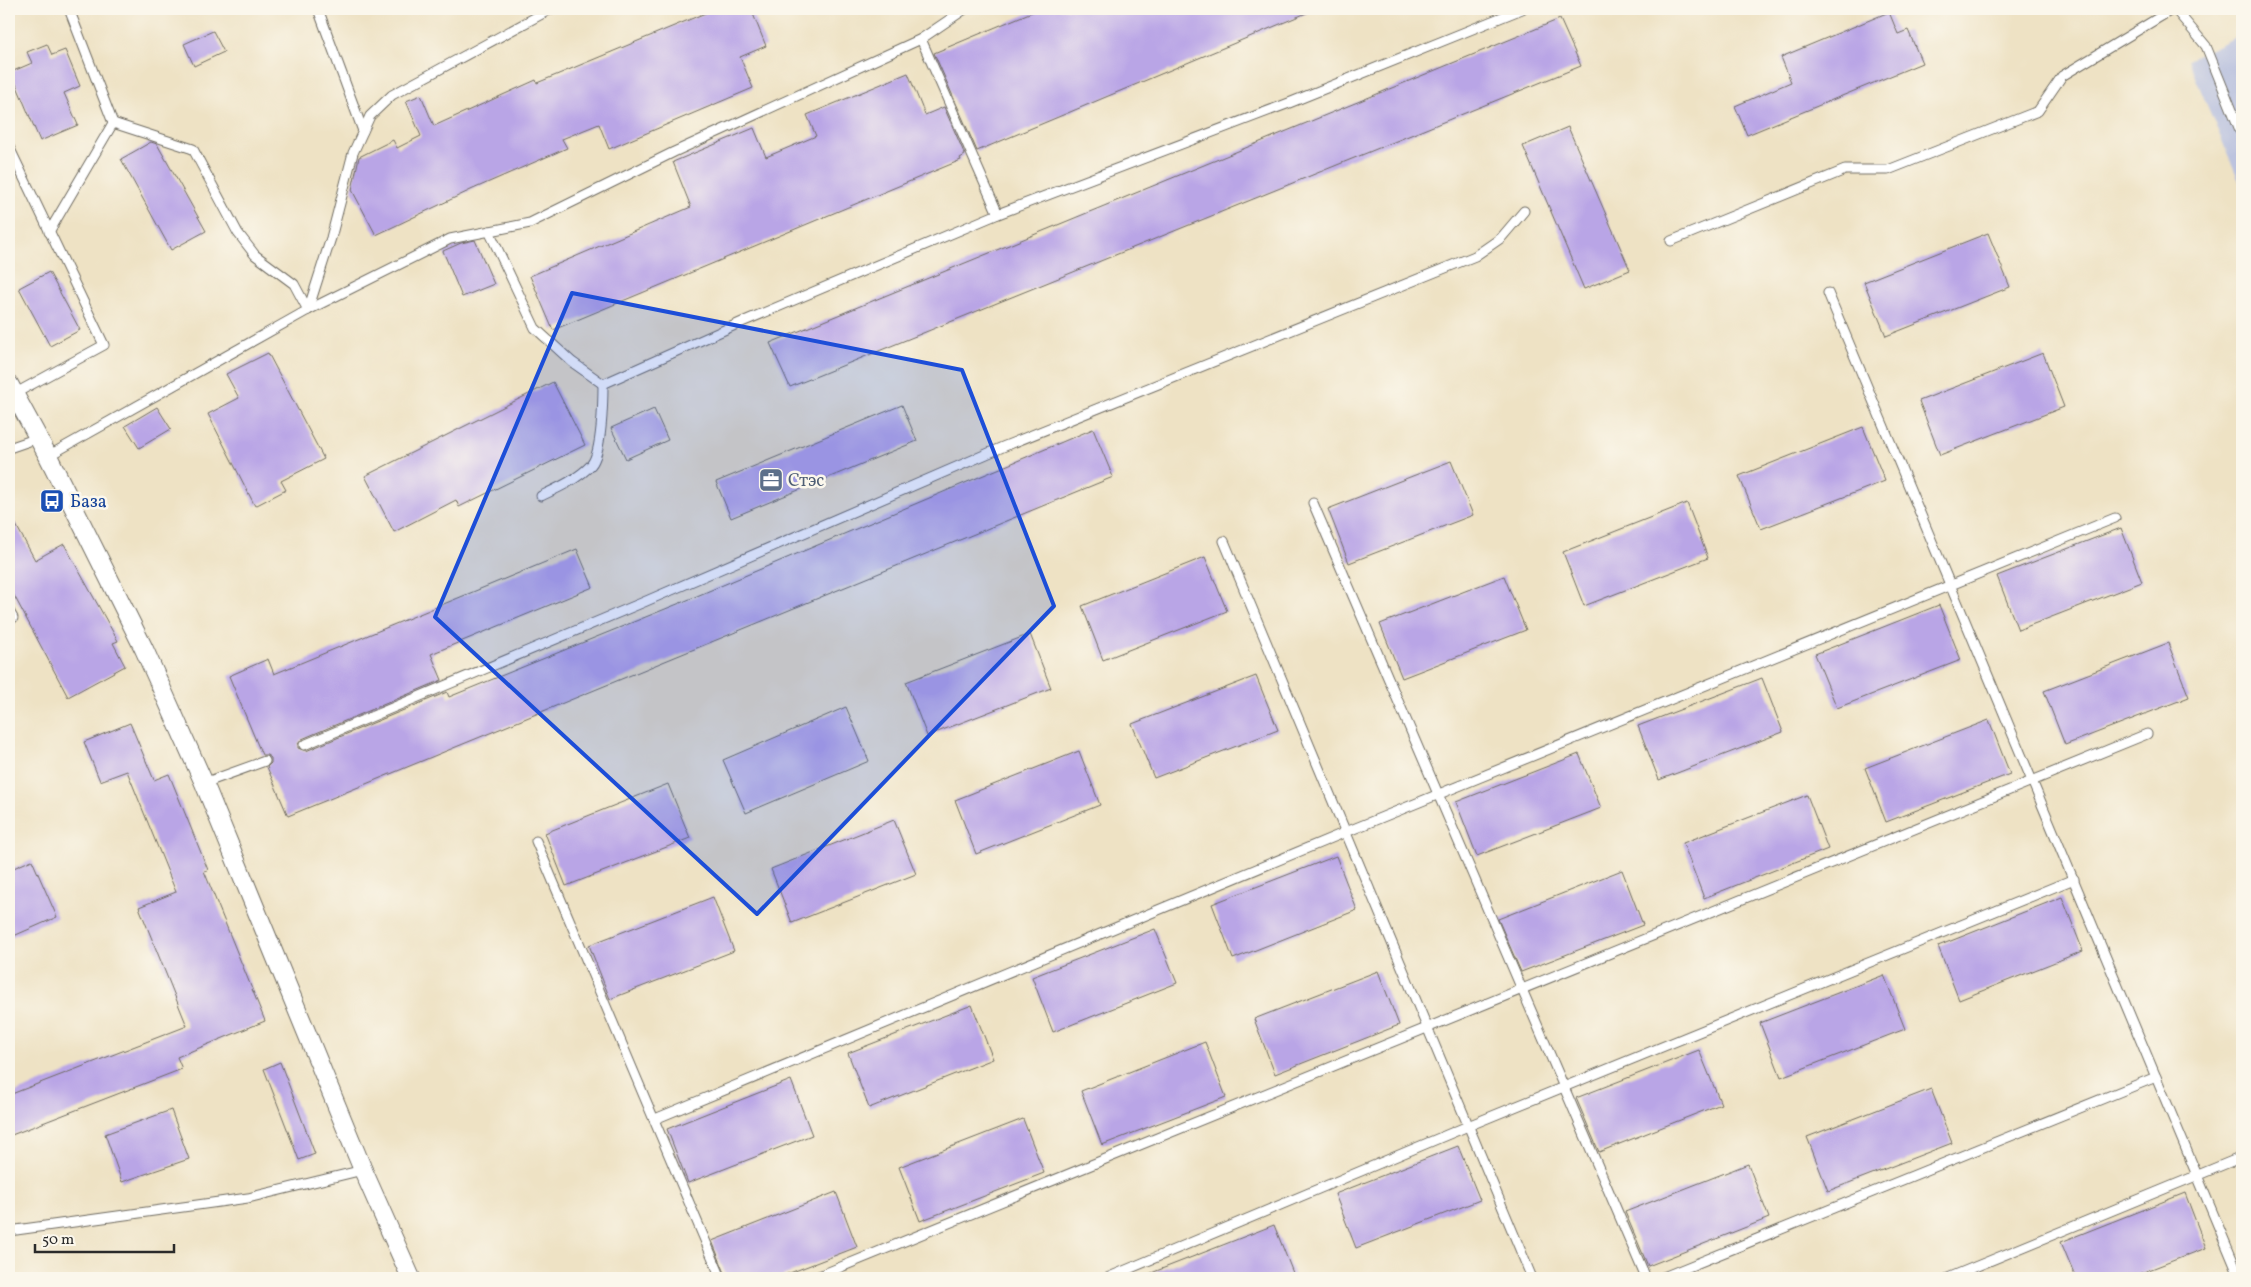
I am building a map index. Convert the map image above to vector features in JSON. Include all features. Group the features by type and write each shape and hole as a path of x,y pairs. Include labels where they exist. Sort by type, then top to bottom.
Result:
{"street":[{"path":"11,389 48,456 144,649 204,783 363,1170 411,1278"}],"lane":[{"path":"69,9 113,123"},
{"path":"318,9 363,131"},
{"path":"48,456 308,310 450,239 530,223 674,152 922,39 965,9"},
{"path":"603,384 742,322 998,214 1289,103 1522,9"},
{"path":"1671,241 1845,170 1888,170 2038,111 2062,76 2174,9 2206,46 2242,135"},
{"path":"308,310 331,238 353,153 370,116 392,95 545,10"},
{"path":"922,39 998,214"},
{"path":"50,232 113,123"},
{"path":"113,123 192,149 238,233 255,255 294,284 308,310"},
{"path":"9,147 104,345 11,389"},
{"path":"304,745 644,602 1005,446 1474,256 1501,238 1524,211"},
{"path":"489,231 535,328 572,362 603,384"},
{"path":"1828,293 2240,1278"},
{"path":"541,496 567,483 592,464 602,430 603,384"},
{"path":"9,448 38,438"},
{"path":"1313,503 1646,1278"},
{"path":"655,1119 1346,832 2115,518"},
{"path":"1224,541 1532,1278"},
{"path":"9,611 13,618 9,620"},
{"path":"814,1278 2147,734"},
{"path":"204,783 265,761"},
{"path":"536,841 721,1278"},
{"path":"1107,1278 1468,1126 2074,879"},
{"path":"1661,1278 2156,1077"},
{"path":"1948,1278 2198,1177 2242,1157"},
{"path":"9,1231 248,1198 363,1170"}],"highlighted area":[{"path":"572,293 962,370 1054,606 757,914 435,617"}],"shaded area":[{"path":"2242,34 2242,188 2188,60"}],"building":[{"path":"715,9 751,9 766,46 740,57 753,88 609,149 599,124 562,139 567,148 473,189 376,235 352,190 359,157 393,140 397,148 421,136 406,101 421,95 434,126 536,80 537,83"},
{"path":"1039,9 1316,9 977,151 934,53"},
{"path":"1889,12 1898,34 1908,30 1922,63 1747,135 1735,106 1791,82 1781,57"},
{"path":"1560,19 1581,66 790,387 770,343"},
{"path":"213,31 224,52 194,66 184,44"},
{"path":"47,44 52,55 65,50 80,86 64,93 78,125 40,141 11,72 32,63 27,52"},
{"path":"908,73 925,115 944,107 965,155 960,158 961,160 553,330 530,276 691,207 673,162 754,128 766,157 816,136 807,115"},
{"path":"1568,127 1630,270 1584,289 1523,146"},
{"path":"151,142 157,144 206,231 171,250 121,159"},
{"path":"1988,233 2010,287 1886,336 1864,282"},
{"path":"475,240 494,284 462,297 443,251 461,243"},
{"path":"49,272 80,330 50,346 19,288"},
{"path":"268,353 324,459 281,481 286,490 255,506 208,414 239,398 226,374"},
{"path":"2043,353 2064,407 1940,455 1919,401"},
{"path":"553,382 585,445 459,507 456,500 394,532 365,476"},
{"path":"902,405 917,441 731,518 716,482"},
{"path":"157,407 171,429 139,448 125,426"},
{"path":"654,409 668,440 626,459 611,428"},
{"path":"1863,427 1885,481 1761,529 1739,476"},
{"path":"1093,429 1113,477 288,816 267,767 271,763 271,758 267,755 262,755 229,676 268,659 274,674 577,549 593,587 431,654 442,680 302,739 298,744 298,748 306,751 447,692 449,697 685,601"},
{"path":"1451,461 1473,515 1349,563 1328,509"},
{"path":"1687,503 1708,558 1584,606 1563,552"},
{"path":"9,512 35,560 64,544 118,641 113,643 125,666 68,697 9,586"},
{"path":"2121,528 2142,582 2018,630 1997,576"},
{"path":"1205,557 1227,611 1103,660 1082,606"},
{"path":"1504,576 1526,630 1402,678 1380,624"},
{"path":"1939,605 1961,660 1837,708 1815,654"},
{"path":"1030,634 1051,688 927,736 906,682"},
{"path":"2168,643 2189,697 2065,745 2044,691"},
{"path":"1256,676 1278,730 1154,778 1132,724"},
{"path":"1762,678 1783,732 1659,780 1638,726"},
{"path":"846,707 869,761 746,813 723,760"},
{"path":"1989,720 2010,774 1886,822 1865,768"},
{"path":"130,723 154,780 169,774 208,870 204,871 265,1021 177,1057 182,1069 9,1136 9,1095 187,1026 139,907 176,892 127,771 100,781 84,742"},
{"path":"1079,751 1100,805 976,854 955,800"},
{"path":"1579,754 1601,808 1477,856 1456,802"},
{"path":"668,784 690,838 566,886 545,833"},
{"path":"1807,795 1828,849 1704,898 1683,843"},
{"path":"894,820 916,874 792,923 771,869"},
{"path":"1336,856 1357,910 1233,959 1212,904"},
{"path":"32,860 57,917 9,938 9,870"},
{"path":"1622,870 1643,925 1521,972 1498,919"},
{"path":"713,897 734,951 610,999 589,945"},
{"path":"2062,897 2083,951 1959,1000 1938,946"},
{"path":"1155,929 1177,983 1053,1032 1032,977"},
{"path":"1378,971 1399,1025 1275,1074 1254,1019"},
{"path":"1884,975 1905,1029 1781,1077 1760,1023"},
{"path":"972,1005 993,1059 869,1108 848,1053"},
{"path":"1205,1042 1226,1097 1102,1145 1081,1091"},
{"path":"1699,1050 1721,1104 1599,1152 1576,1098"},
{"path":"280,1062 315,1154 299,1160 264,1069"},
{"path":"791,1080 812,1135 688,1183 667,1129"},
{"path":"1931,1089 1952,1143 1828,1191 1807,1137"},
{"path":"171,1110 189,1159 122,1182 105,1134"},
{"path":"1023,1119 1044,1173 920,1221 899,1167"},
{"path":"1458,1146 1480,1200 1356,1248 1335,1194"},
{"path":"1748,1164 1769,1218 1648,1266 1625,1212"},
{"path":"836,1192 857,1247 777,1278 727,1278 712,1241"},
{"path":"2185,1193 2206,1248 2128,1278 2076,1278 2061,1242"},
{"path":"1274,1225 1295,1278 1141,1278 1141,1277"}],"place":[{"name":"Стэс","path":"771,480"},
{"name":"База","path":"52,501"}]}
